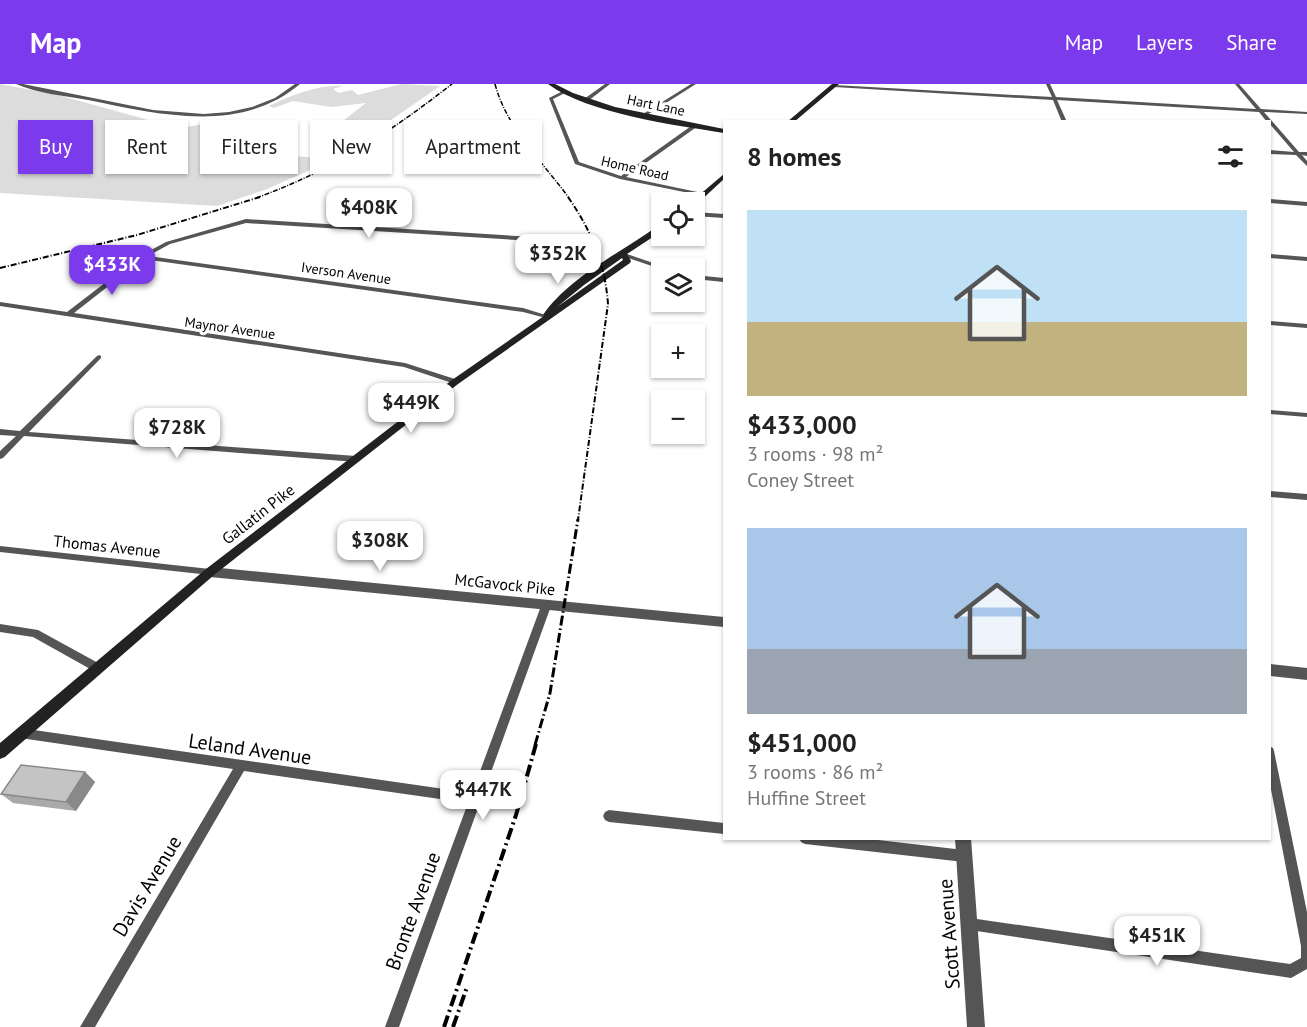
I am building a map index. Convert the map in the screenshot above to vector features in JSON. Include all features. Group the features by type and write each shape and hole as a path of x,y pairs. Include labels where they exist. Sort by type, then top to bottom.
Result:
{"main road":[{"name":"Hart Lane","path":"551,84 586,100 723,131"},
{"path":"792,120 835,85"},
{"path":"705,192 723,177"},
{"name":"Gallatin Pike","path":"546,316 549,308 651,235"},
{"name":"Gallatin Pike","path":"0,752 96,667 210,572 455,382 546,316 561,310 605,278 627,261 624,255"}],"street":[{"path":"18,84 162,114 191,116 225,114 259,106 283,96 298,84"},
{"path":"586,100 608,84"},
{"path":"645,114 694,84"},
{"path":"1048,84 1064,120"},
{"path":"1237,84 1268,120"},
{"path":"835,85 1307,113"},
{"name":"Home Road","path":"565,92 551,98 577,163 622,178 688,192"},
{"path":"1271,123 1307,164"},
{"path":"622,178 696,125"},
{"path":"1271,152 1307,154"},
{"path":"1271,201 1307,204"},
{"path":"705,215 723,216"},
{"path":"67,315 142,257 168,243 233,223 259,220 549,240 561,243 578,253 595,273"},
{"path":"624,255 651,264"},
{"path":"1271,256 1307,259"},
{"name":"Iverson Avenue","path":"142,257 523,310 546,316"},
{"path":"705,278 723,279"},
{"name":"Maynor Avenue","path":"0,304 405,365 455,382"},
{"path":"1271,323 1307,326"},
{"path":"0,456 99,357"},
{"path":"1271,412 1307,415"},
{"path":"0,432 356,459"},
{"path":"1271,494 1307,497"},
{"name":"Thomas Avenue","path":"0,549 210,572"},
{"name":"McGavock Pike","path":"210,572 723,622"},
{"name":"Bronte Avenue","path":"392,1027 546,606"},
{"path":"0,628 35,633 96,667"},
{"path":"1271,670 1307,674"},
{"name":"Leland Avenue","path":"20,733 475,799"},
{"path":"1271,760 1307,944"},
{"name":"Davis Avenue","path":"87,1027 241,765"},
{"path":"609,816 723,829"},
{"path":"823,840 964,856"},
{"name":"Scott Avenue","path":"963,840 976,1027"},
{"path":"970,924 1291,971 1307,962 1307,948"}],"shaded area":[{"path":"0,84 58,95 148,120 105,120 105,174 188,174 188,127 200,124 200,174 298,174 298,156 310,157 310,170 267,189 217,206 0,193"},
{"path":"401,84 440,86 391,120 344,120 366,103 331,107 293,101 274,108 269,106 295,95 325,87 343,86 333,89 339,93 352,90 358,95"}],"building":[{"path":"21,765 85,772 66,802 1,794"}],"railway":[{"path":"256,198 334,163 405,119 452,84"},
{"path":"495,84 508,116 526,144 569,198"},
{"path":"0,268 137,235 260,197"},
{"path":"568,197 596,247 604,275 608,304 578,520"},
{"path":"535,745 550,693 578,519"},
{"path":"444,1027 516,815 536,744"},
{"path":"453,1027 467,987"}]}
